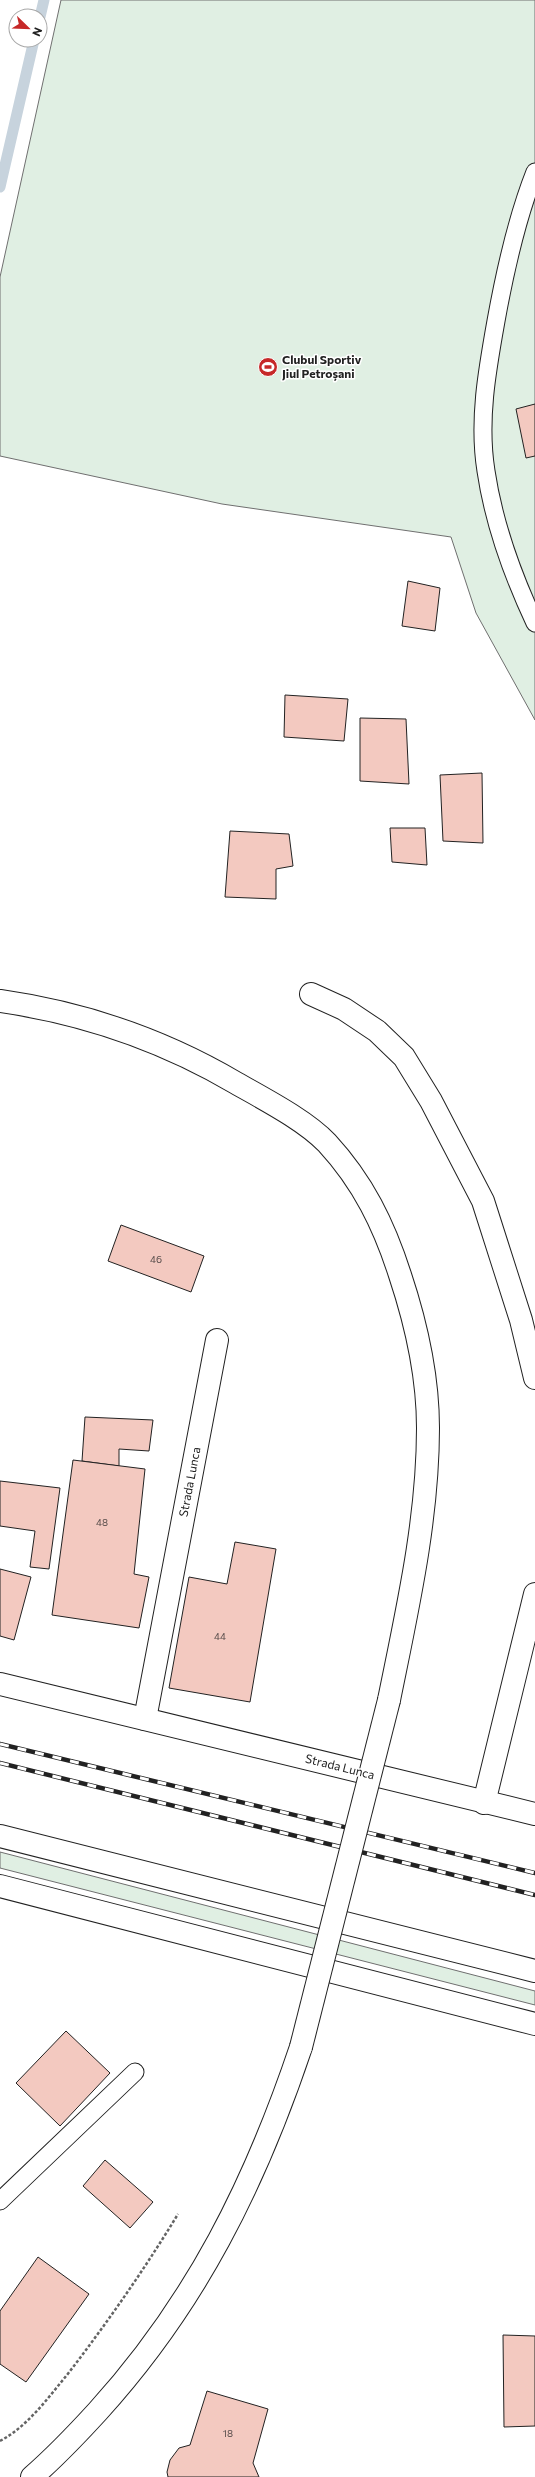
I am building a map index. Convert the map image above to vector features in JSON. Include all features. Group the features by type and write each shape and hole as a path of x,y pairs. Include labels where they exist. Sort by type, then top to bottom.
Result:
{"main road":[{"path":"311,994 344,1009 377,1031 404,1057 431,1102 483,1201 521,1320 535,1378"},
{"path":"0,1002 44,1007 102,1022 162,1045 219,1072 281,1109 325,1142 362,1186 388,1237 410,1304 422,1363 428,1427 424,1509 410,1596 389,1700 301,2047 277,2117 252,2176 223,2234 191,2290 122,2384 78,2433 32,2477"},
{"name":"Strada Lunca","path":"145,1719 217,1340"},
{"path":"484,1803 535,1594"},
{"name":"Strada Lunca","path":"0,1684 484,1803 535,1814"},
{"path":"0,1836 535,1971"},
{"path":"0,1886 535,2024"}],"lane":[{"path":"535,172 505,270 483,408 486,470 496,527 518,587 535,623"},
{"path":"0,2201 135,2072"}],"path":[{"path":"0,2441 38,2410 83,2354 139,2278 178,2214"}],"green space":[{"name":"Clubul Sportiv Jiul Petroșani","path":"61,0 535,0 535,720 476,613 451,537 222,504 0,456 0,277"},
{"path":"0,1852 535,1991 535,2005 0,1868"}],"building":[{"path":"535,404 535,456 526,458 516,409"},
{"path":"408,581 440,588 435,631 402,626"},
{"path":"285,695 348,699 344,741 284,737"},
{"path":"360,718 406,719 409,784 360,781"},
{"path":"482,773 483,843 443,841 440,775"},
{"path":"390,828 425,828 427,865 392,862"},
{"path":"230,831 289,834 293,866 276,869 276,899 225,897"},
{"path":"121,1225 204,1256 191,1292 108,1261"},
{"path":"85,1417 153,1420 149,1451 119,1449 119,1466 82,1461"},
{"path":"73,1460 145,1469 134,1574 149,1577 139,1628 52,1615"},
{"path":"0,1481 60,1488 49,1569 30,1567 35,1531 0,1526"},
{"path":"235,1542 276,1549 250,1702 169,1688 189,1577 227,1584"},
{"path":"0,1569 31,1577 14,1640 0,1636"},
{"path":"66,2031 110,2073 60,2126 16,2083"},
{"path":"105,2160 153,2202 130,2228 83,2186"},
{"path":"38,2257 89,2294 26,2382 0,2364 0,2311"},
{"path":"503,2335 535,2336 535,2426 504,2427"},
{"path":"207,2391 268,2409 253,2463 259,2477 168,2477 167,2472 170,2460 179,2448 190,2445"}],"waterway":[{"path":"42,8 44,0"},
{"path":"0,187 32,48"}],"railway":[{"path":"0,1744 535,1873"},
{"path":"0,1763 535,1895"}],"place":[{"name":"Clubul Sportiv Jiul Petroșani","path":"268,367"}]}
